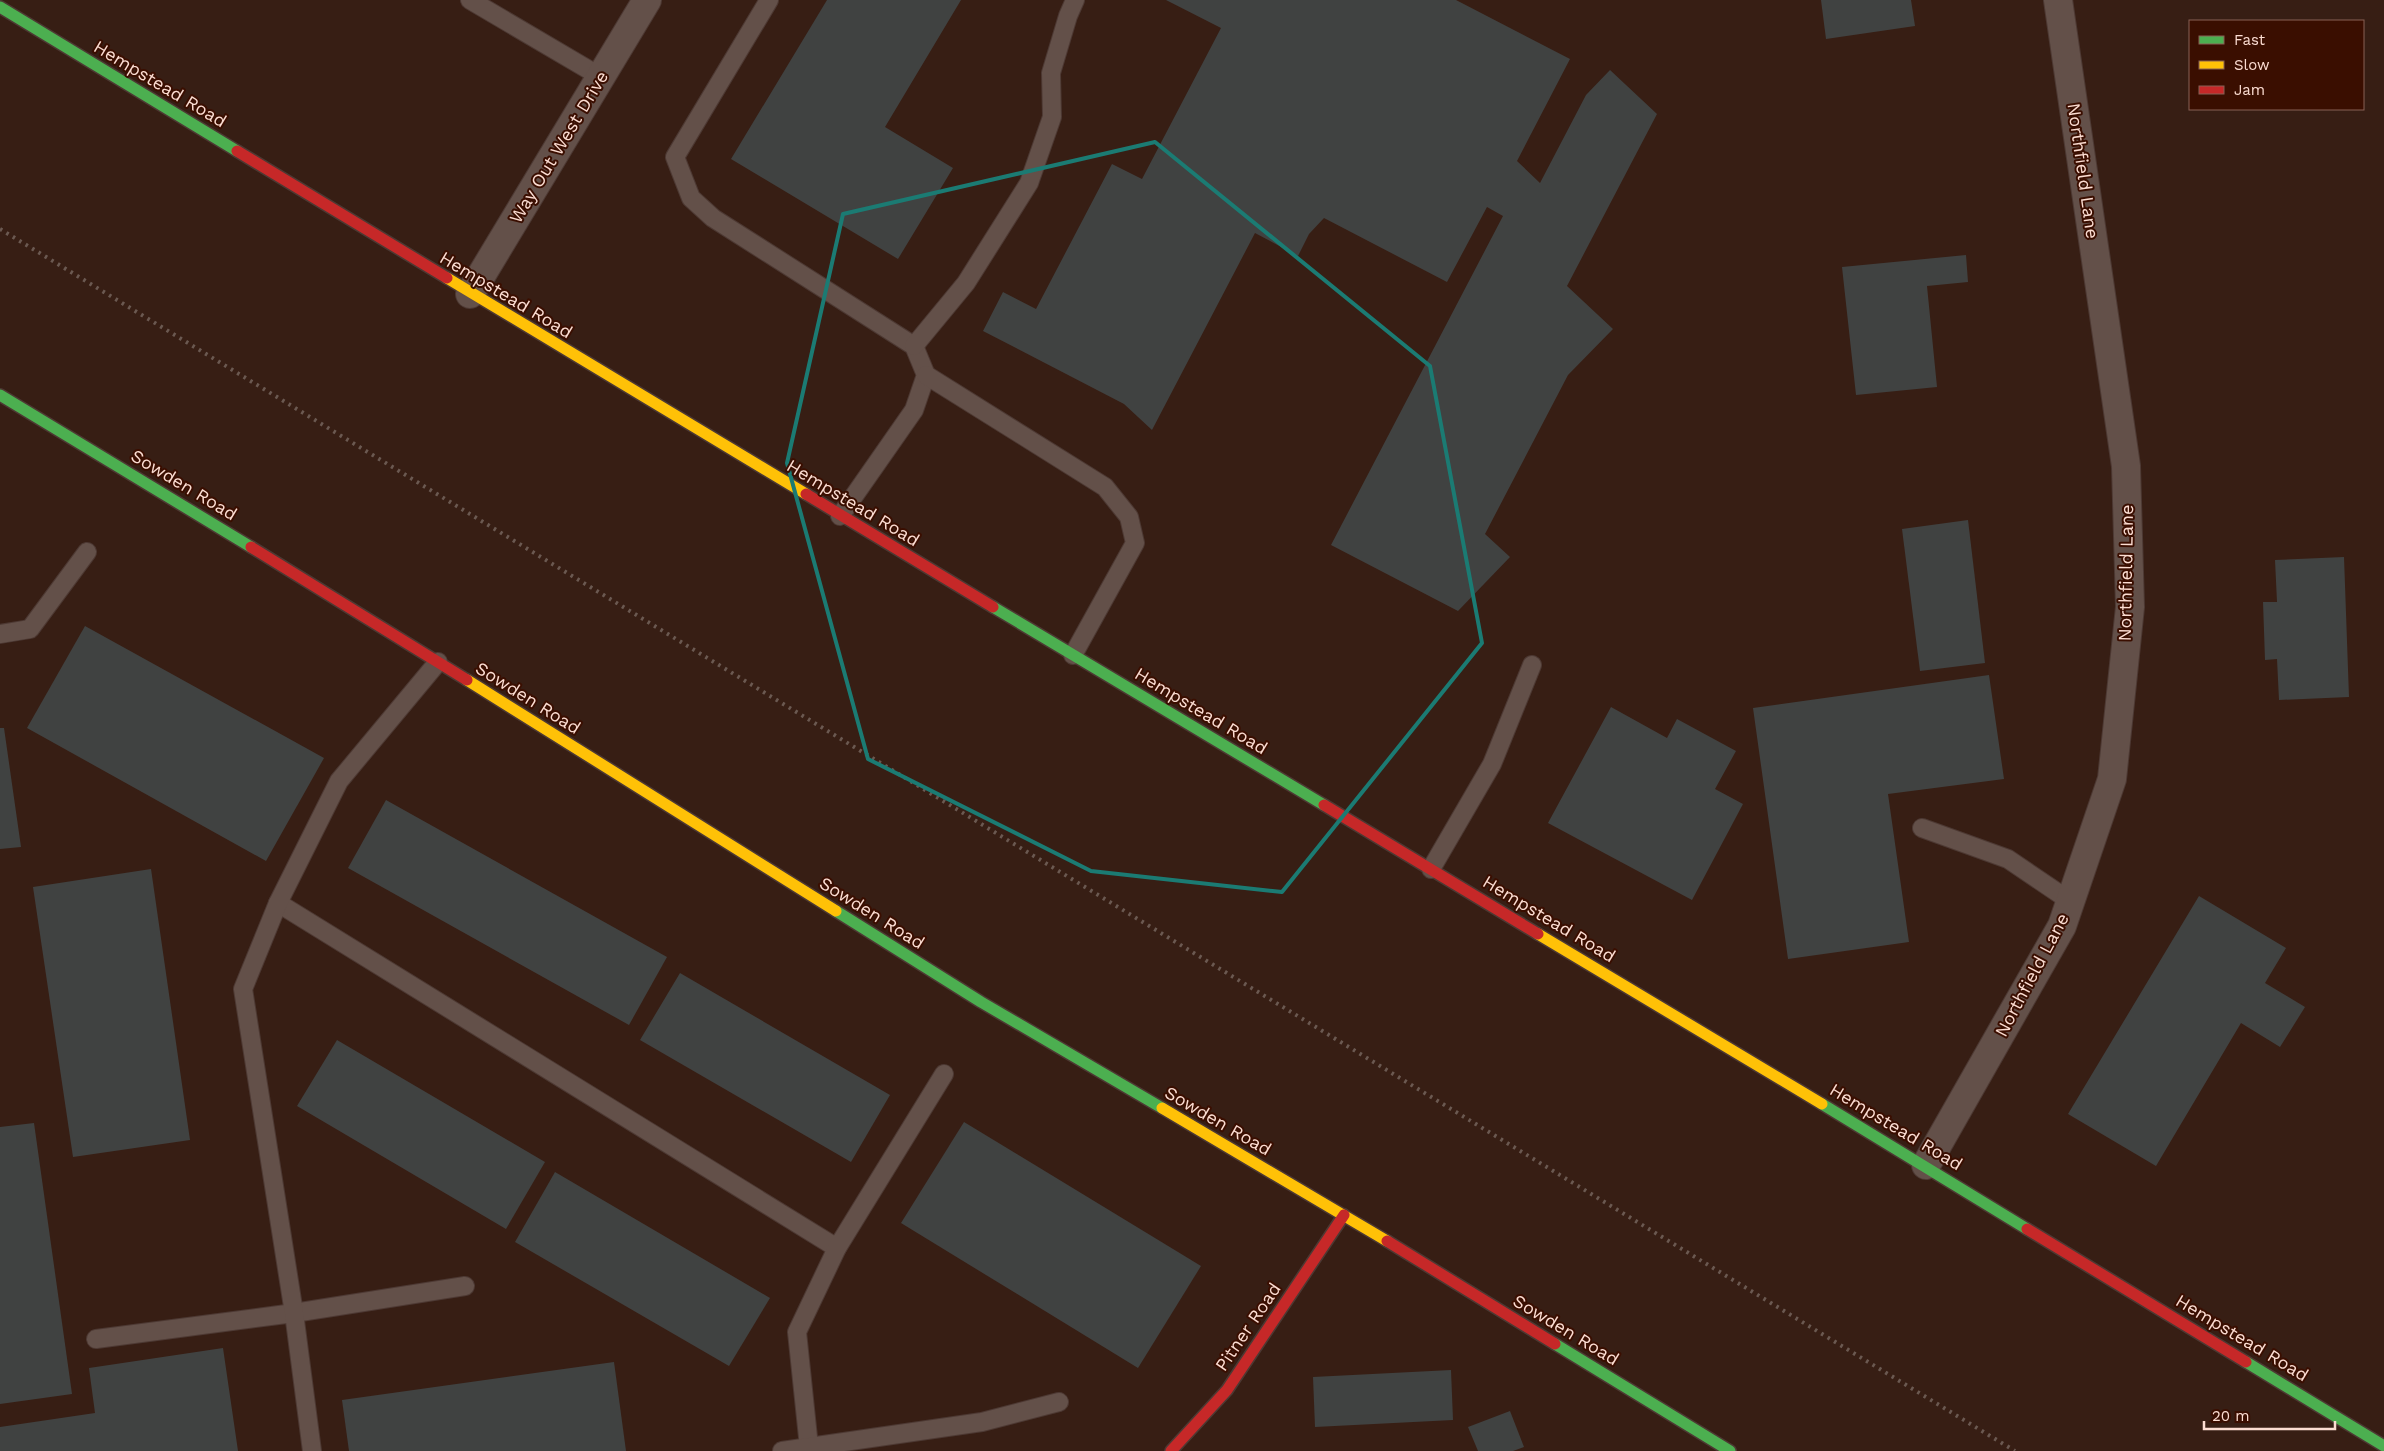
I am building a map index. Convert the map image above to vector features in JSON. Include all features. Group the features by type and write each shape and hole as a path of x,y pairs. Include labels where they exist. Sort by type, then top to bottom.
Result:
{"main road":[{"name":"Hempstead Road","path":"0,7 470,294 1926,1165 2384,1446"},
{"name":"Sowden Road","path":"0,395 144,481 438,662 981,1002 1344,1216 1730,1451"},
{"name":"Pitner Road","path":"1171,1451 1227,1390 1344,1216"}],"street":[{"name":"Way Out West Drive","path":"470,294 647,0"},
{"name":"Northfield Lane","path":"1926,1165 2062,926 2112,779 2130,607 2126,466 2058,0"}],"lane":[{"path":"470,0 601,76"},
{"path":"769,0 675,157 691,198 713,218 914,346 926,375 1105,487 1129,517 1136,542 1073,655"},
{"path":"914,346 966,283 1029,183 1052,117 1051,74 1068,16 1075,0"},
{"path":"840,516 914,410 926,375"},
{"path":"0,634 30,629 87,552"},
{"path":"312,1451 294,1312 243,989 278,904 339,781 438,662"},
{"path":"1431,869 1492,764 1532,665"},
{"path":"1922,828 2008,859 2070,901"},
{"path":"278,904 837,1248"},
{"path":"809,1447 797,1332 837,1248 944,1074"},
{"path":"96,1339 465,1286"},
{"path":"782,1451 982,1422 1059,1402"}],"highlighted area":[{"path":"1155,142 1430,366 1482,643 1282,892 1091,871 868,759 787,463 843,214"}],"building":[{"path":"827,0 961,0 885,127 953,168 898,259 731,159"},
{"path":"1166,0 1456,0 1570,59 1517,161 1540,183 1586,95 1610,70 1657,114 1567,286 1613,329 1568,375 1485,534 1510,557 1458,611 1331,545 1503,216 1487,207 1447,282 1324,218 1309,234 1298,256 1255,233 1152,430 1124,404 983,331 1003,292 1036,309 1112,164 1142,179 1221,28"},
{"path":"1821,0 1911,0 1915,26 1826,39"},
{"path":"1966,255 1968,282 1927,286 1937,387 1856,395 1842,267"},
{"path":"1968,520 1985,663 1920,671 1902,529"},
{"path":"2344,557 2349,697 2279,700 2277,659 2265,660 2263,602 2277,602 2275,560"},
{"path":"85,626 324,758 266,861 27,728"},
{"path":"1989,675 2004,779 1888,794 1909,942 1788,959 1753,708"},
{"path":"1611,707 1667,738 1677,719 1736,751 1715,789 1743,804 1692,900 1548,823"},
{"path":"0,728 4,728 21,847 0,849"},
{"path":"386,800 667,957 629,1025 348,868"},
{"path":"151,869 190,1140 73,1157 33,887"},
{"path":"2199,896 2286,948 2265,983 2305,1007 2280,1047 2241,1023 2156,1166 2068,1114"},
{"path":"680,973 890,1095 851,1162 640,1040"},
{"path":"337,1040 545,1162 506,1229 297,1106"},
{"path":"964,1122 1201,1266 1138,1368 901,1223"},
{"path":"34,1123 72,1394 0,1404 0,1127"},
{"path":"555,1172 770,1298 729,1366 515,1242"},
{"path":"223,1348 238,1451 0,1451 0,1427 95,1413 89,1368"},
{"path":"614,1362 626,1451 349,1451 342,1400"},
{"path":"1451,1370 1453,1420 1315,1427 1313,1377"},
{"path":"1510,1411 1524,1447 1513,1451 1478,1451 1468,1427"}],"railway":[{"path":"0,229 2015,1451"}],"traffic: fast":[{"path":"0,7 237,151"},
{"path":"0,395 251,547"},
{"path":"993,607 1324,805"},
{"path":"836,911 981,1002 1162,1108"},
{"path":"1822,1104 2027,1229"},
{"path":"1555,1344 1730,1451"},
{"path":"2246,1362 2384,1446"}],"traffic: slow":[{"path":"447,278 806,494"},
{"path":"467,680 836,911"},
{"path":"1538,934 1822,1104"},
{"path":"1162,1108 1387,1241"}],"traffic: jam":[{"path":"237,151 447,278"},
{"path":"806,494 993,607"},
{"path":"251,547 467,680"},
{"path":"1324,805 1538,934"},
{"path":"1171,1451 1227,1390 1344,1215"},
{"path":"2027,1229 2246,1362"},
{"path":"1387,1241 1555,1344"}]}
